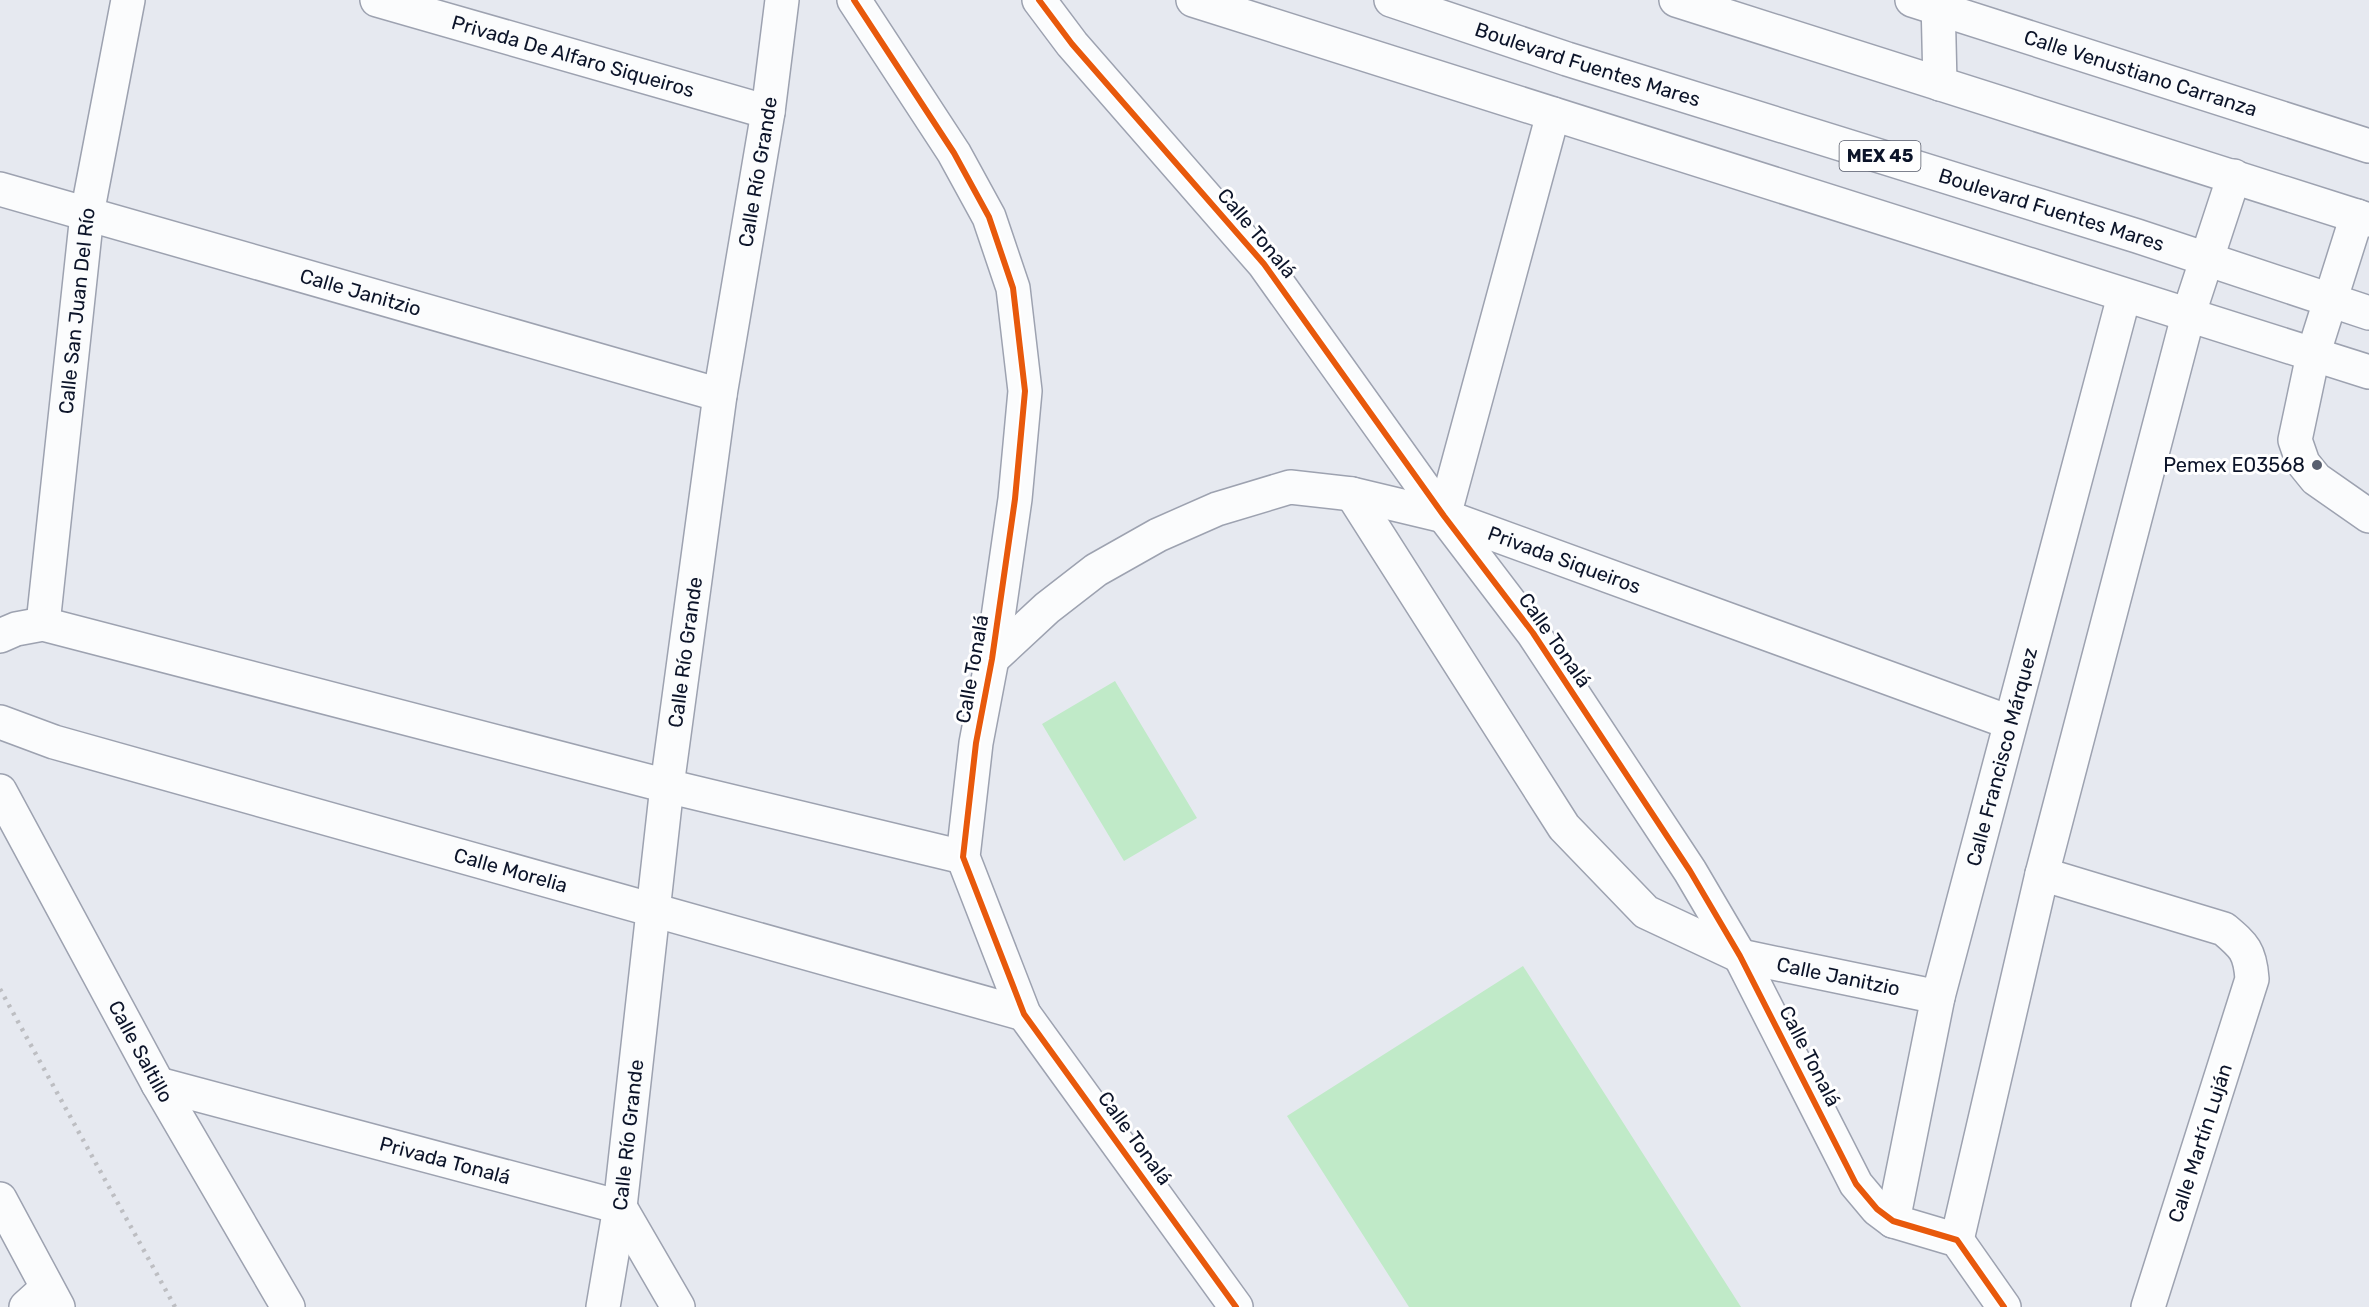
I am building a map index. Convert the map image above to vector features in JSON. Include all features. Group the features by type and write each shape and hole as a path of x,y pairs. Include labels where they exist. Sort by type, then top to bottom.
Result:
{"street":[{"name":"Calle San Juan Del Río","path":"43,624 87,214 128,0"},
{"name":"Privada De Alfaro Siqueiros","path":"377,0 768,112"},
{"name":"Calle Río Grande","path":"603,1307 620,1207 667,786 720,395 768,112 782,0"},
{"name":"Calle Tonalá","path":"854,0 960,162 989,217 1013,288 1025,392 1015,499 992,659 976,743 963,857 1024,1014 1236,1307"},
{"name":"Calle Tonalá","path":"1039,0 1072,44 1264,264 1444,516 1533,633 1690,870 1740,956 1856,1184 1877,1209 1893,1221 1957,1240"},
{"path":"1193,0 2369,372"},
{"name":"Boulevard Fuentes Mares","path":"1391,0 1567,59 2206,259 2330,302 2369,313"},
{"path":"1676,0 2363,218 2330,302 2313,355 2295,440 2303,463 2316,479 2369,516"},
{"path":"1930,3 1941,84"},
{"name":"Calle Venustiano Carranza","path":"1930,3 2369,146"},
{"path":"1444,516 1553,114"},
{"path":"2004,1307 1957,1240 2042,874 2188,316 2234,176"},
{"name":"Calle Janitzio","path":"0,189 720,395"},
{"name":"Calle Francisco Márquez","path":"1893,1221 1938,998 2009,722 2124,296"},
{"name":"Privada Siqueiros","path":"992,659 1047,608 1096,570 1158,535 1217,509 1290,487 1352,494 1444,516 2009,722"},
{"name":"Calle Janitzio","path":"1352,494 1564,827 1646,912 1740,956 1938,998"},
{"path":"0,636 16,629 43,624 667,786 963,857"},
{"name":"Calle Morelia","path":"0,723 54,742 653,908 1024,1014"},
{"name":"Calle Saltillo","path":"0,791 158,1084 288,1307"},
{"name":"Calle Martín Luján","path":"2042,874 2224,929 2243,945 2251,959 2252,979 2148,1307"},
{"name":"Privada Tonalá","path":"158,1084 620,1207"},
{"path":"0,1199 44,1301"},
{"path":"620,1207 678,1307"},
{"path":"1208,1307 1215,1276"}],"green space":[{"path":"1115,681 1197,818 1124,861 1042,724"},
{"path":"1523,966 1741,1307 1409,1307 1287,1116"}],"railway":[{"path":"0,989 175,1307"}],"cycle path":[{"path":"854,0 954,153 989,217 1013,288 1025,391 1015,499 992,659 976,743 963,857 1024,1014 1236,1307"},
{"path":"1039,0 1072,44 1264,264 1444,516 1533,633 1690,871 1740,956 1856,1184 1877,1209 1893,1221 1957,1240 2004,1307"}],"place":[{"name":"Pemex E03568","path":"2317,465"}]}
